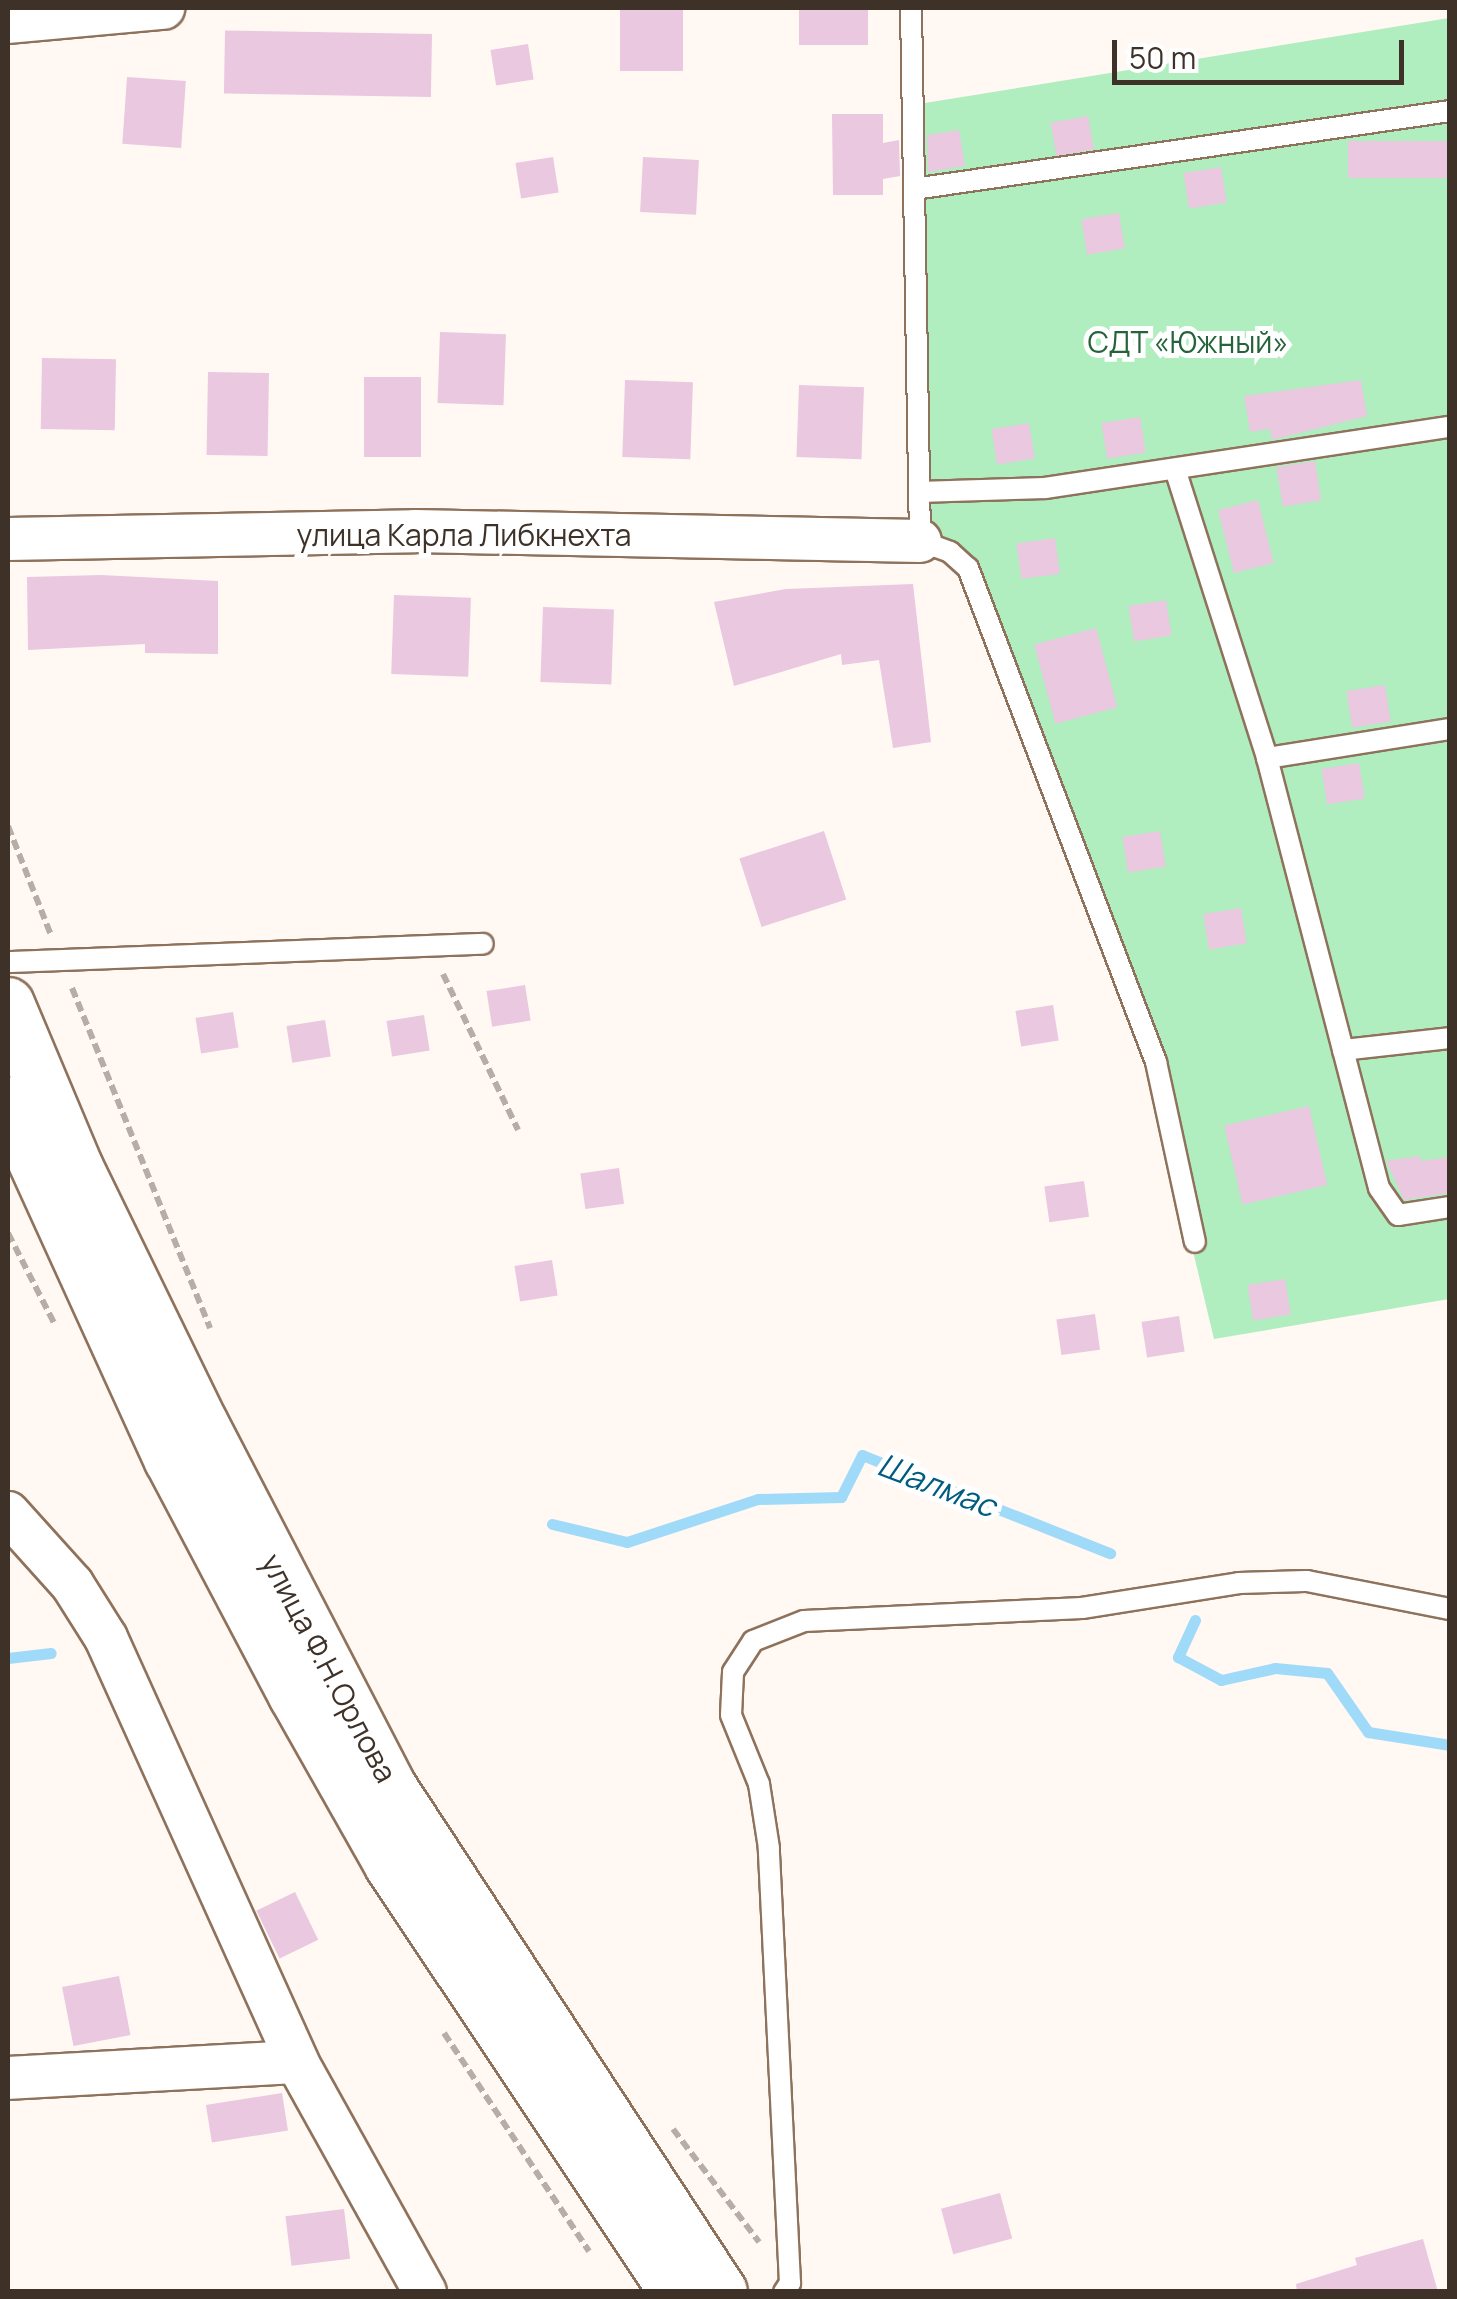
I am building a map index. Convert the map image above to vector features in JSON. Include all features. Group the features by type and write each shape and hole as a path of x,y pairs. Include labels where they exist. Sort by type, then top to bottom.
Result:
{"street":[{"path":"8,22 163,8"},
{"name":"улица Карла Либкнехта","path":"8,539 415,531 920,541"},
{"name":"улица Ф.Н.Орлова","path":"8,1004 77,1168 202,1424 392,1790 721,2292"},
{"name":"улица Ф.Н.Орлова","path":"8,1102 171,1460 295,1695 391,1866 676,2292"},
{"path":"8,1512 72,1584 106,1638 297,2062 426,2292"},
{"path":"8,2078 297,2062"}],"lane":[{"path":"911,8 920,541 950,552 968,568 1156,1062 1195,1242"},
{"path":"914,189 1450,111"},
{"path":"919,492 1045,488 1450,427"},
{"path":"1174,469 1267,758 1343,1050 1388,1201 1398,1215 1450,1207"},
{"path":"1267,758 1450,729"},
{"path":"8,962 62,964 483,944"},
{"path":"1343,1050 1450,1038"},
{"path":"787,2287 769,1848 759,1784 731,1715 733,1672 753,1641 804,1621 1082,1608 1240,1583 1307,1580 1450,1609"}],"path":[{"path":"8,826 216,1344"},
{"path":"429,946 518,1130"},
{"path":"671,2126 787,2287"}],"green space":[{"name":"СДТ «Южный»","path":"1449,18 1449,1299 1214,1339 1148,1063 974,598 969,555 925,533 925,103"}],"building":[{"path":"620,8 683,8 683,71 620,71"},
{"path":"799,8 868,8 868,45 799,45"},
{"path":"225,30 432,34 431,97 224,93"},
{"path":"528,44 534,80 496,86 490,50"},
{"path":"127,77 186,81 181,148 122,144"},
{"path":"832,114 883,114 883,143 899,140 900,176 883,179 883,195 833,195"},
{"path":"1088,116 1094,149 1056,156 1051,123"},
{"path":"959,130 965,166 928,172 927,135"},
{"path":"1348,141 1450,141 1450,178 1348,178"},
{"path":"553,157 559,193 521,199 515,163"},
{"path":"643,157 699,160 696,215 640,212"},
{"path":"1221,167 1227,203 1189,209 1183,173"},
{"path":"1119,213 1125,249 1087,255 1081,219"},
{"path":"440,332 506,334 503,405 438,403"},
{"path":"42,358 116,359 115,430 41,429"},
{"path":"208,372 269,373 268,456 207,455"},
{"path":"364,377 421,377 421,457 364,457"},
{"path":"625,380 693,382 690,459 622,457"},
{"path":"1361,380 1367,416 1272,440 1270,429 1250,432 1244,396"},
{"path":"799,385 864,387 861,459 796,457"},
{"path":"1140,417 1146,453 1107,459 1101,423"},
{"path":"1029,423 1035,459 997,465 991,429"},
{"path":"1315,461 1321,501 1283,507 1276,467"},
{"path":"1258,500 1274,563 1234,573 1218,510"},
{"path":"1055,538 1060,574 1021,579 1016,543"},
{"path":"101,575 218,581 218,654 145,653 145,644 28,650 27,577"},
{"path":"913,584 931,742 893,748 879,660 842,665 841,654 734,686 714,602 786,589"},
{"path":"394,595 471,598 468,677 391,674"},
{"path":"1166,600 1172,636 1134,642 1128,606"},
{"path":"543,607 614,609 611,684 540,682"},
{"path":"1096,628 1117,707 1055,724 1034,645"},
{"path":"1385,685 1391,722 1352,728 1346,691"},
{"path":"1359,763 1365,799 1327,805 1321,769"},
{"path":"824,831 846,899 762,927 739,859"},
{"path":"1160,831 1166,867 1128,873 1122,837"},
{"path":"1241,908 1247,944 1209,950 1203,914"},
{"path":"525,985 531,1021 492,1027 486,991"},
{"path":"1053,1005 1059,1041 1021,1047 1015,1011"},
{"path":"233,1012 239,1048 201,1054 195,1018"},
{"path":"424,1015 430,1051 392,1057 386,1021"},
{"path":"325,1020 331,1057 292,1063 286,1026"},
{"path":"1309,1106 1327,1185 1242,1204 1224,1126"},
{"path":"1420,1156 1421,1161 1450,1157 1450,1193 1404,1200 1386,1161"},
{"path":"619,1168 624,1204 585,1209 580,1173"},
{"path":"1084,1181 1089,1217 1049,1222 1044,1187"},
{"path":"552,1260 558,1296 520,1302 514,1266"},
{"path":"1285,1279 1291,1315 1253,1321 1247,1285"},
{"path":"1095,1314 1100,1350 1061,1355 1056,1319"},
{"path":"1179,1316 1185,1352 1147,1358 1141,1322"},
{"path":"295,1892 318,1940 280,1958 256,1911"},
{"path":"119,1976 130,2035 74,2046 62,1987"},
{"path":"282,2093 288,2131 212,2143 206,2105"},
{"path":"1000,2193 1012,2238 953,2254 941,2209"},
{"path":"344,2209 350,2259 292,2266 285,2216"},
{"path":"1423,2239 1438,2292 1297,2292 1296,2284 1357,2265 1355,2258"}],"waterway":[{"name":"Шалмас","path":"552,1524 627,1542 758,1499 841,1497 862,1455 1110,1553"},
{"name":"Шалмас","path":"1195,1620 1178,1657 1221,1680 1275,1668 1327,1673 1368,1732 1450,1745"},
{"name":"Шалмас","path":"8,1658 51,1653"}]}
